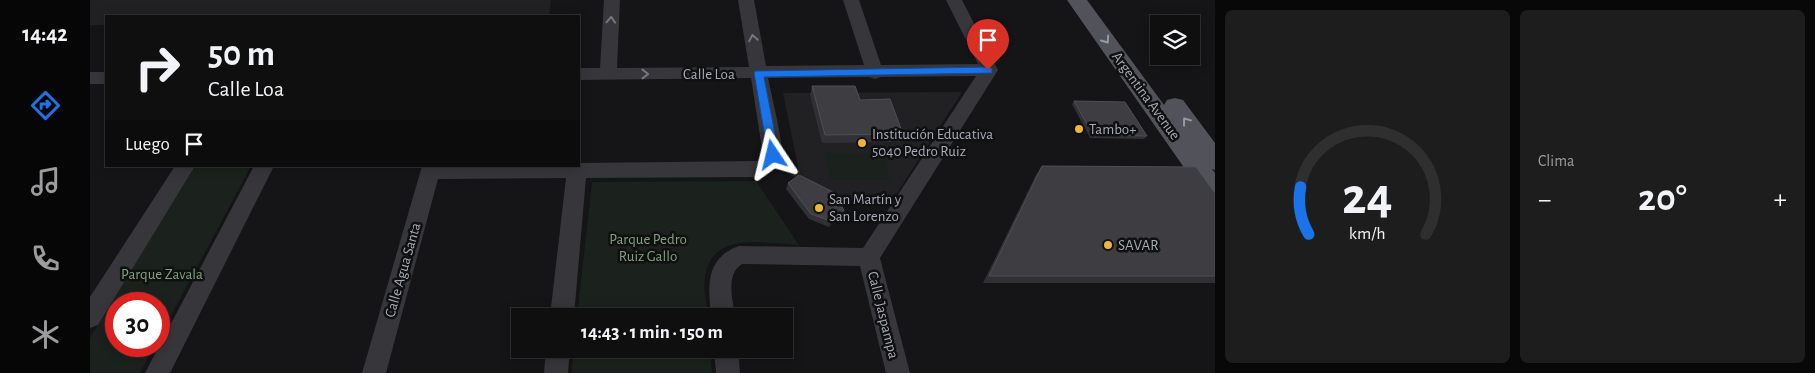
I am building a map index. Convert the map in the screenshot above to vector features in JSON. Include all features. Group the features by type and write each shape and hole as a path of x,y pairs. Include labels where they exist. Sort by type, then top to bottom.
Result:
{"main road":[{"name":"Argentina Avenue","path":"1077,0 1213,187"},
{"name":"Argentina Avenue","path":"1095,0 1215,160"}],"street":[{"path":"608,74 612,0"},
{"path":"432,169 760,169 769,164 773,155 746,0"},
{"path":"851,0 875,73"},
{"path":"954,0 988,70"},
{"name":"Calle Loa","path":"580,74 875,73 988,70"},
{"name":"Calle Jaspampa","path":"898,373 869,257 988,70"},
{"path":"90,317 183,167"},
{"path":"157,373 263,167"},
{"name":"Calle Agua Santa","path":"374,373 432,169"},
{"path":"563,308 577,170"},
{"path":"723,308 722,272 725,264 730,259 739,256 869,257"},
{"path":"556,373 557,358"},
{"path":"727,358 728,373"}],"shaded area":[{"path":"90,0 551,0 549,15 105,15 105,25 90,25"},
{"name":"Institución Educativa 5040 Pedro Ruiz","path":"962,92 892,201 850,203 790,175 798,166 783,93"}],"green space":[{"path":"825,153 882,153 890,180 831,180"},
{"name":"Parque Zavala","path":"194,167 250,167 170,317 170,292 118,292"},
{"name":"Parque Pedro Ruiz Gallo","path":"756,181 799,245 742,243 729,246 718,252 710,262 705,277 707,308 578,308 592,182"},
{"name":"Parque Zavala","path":"105,313 105,357 148,357 140,373 90,373 90,338"},
{"path":"573,358 711,358 712,373 571,373"}],"building":[{"path":"812,86 855,86 860,100 890,99 903,134 825,135"},
{"path":"1074,101 1125,102 1147,136 1093,135"},
{"name":"SAVAR","path":"1042,166 1196,167 1215,193 1215,276 989,276"},
{"name":"San Martín y San Lorenzo","path":"799,175 837,194 844,211 831,221 811,214 788,183"}],"place":[{"name":"Tambo+","path":"1079,129"},
{"name":"Institución Educativa 5040 Pedro Ruiz","path":"862,143"},
{"name":"San Martín y San Lorenzo","path":"819,208"},
{"name":"SAVAR","path":"1108,245"}],"route":[{"path":"773,155 759,73 875,73 988,70"}]}
